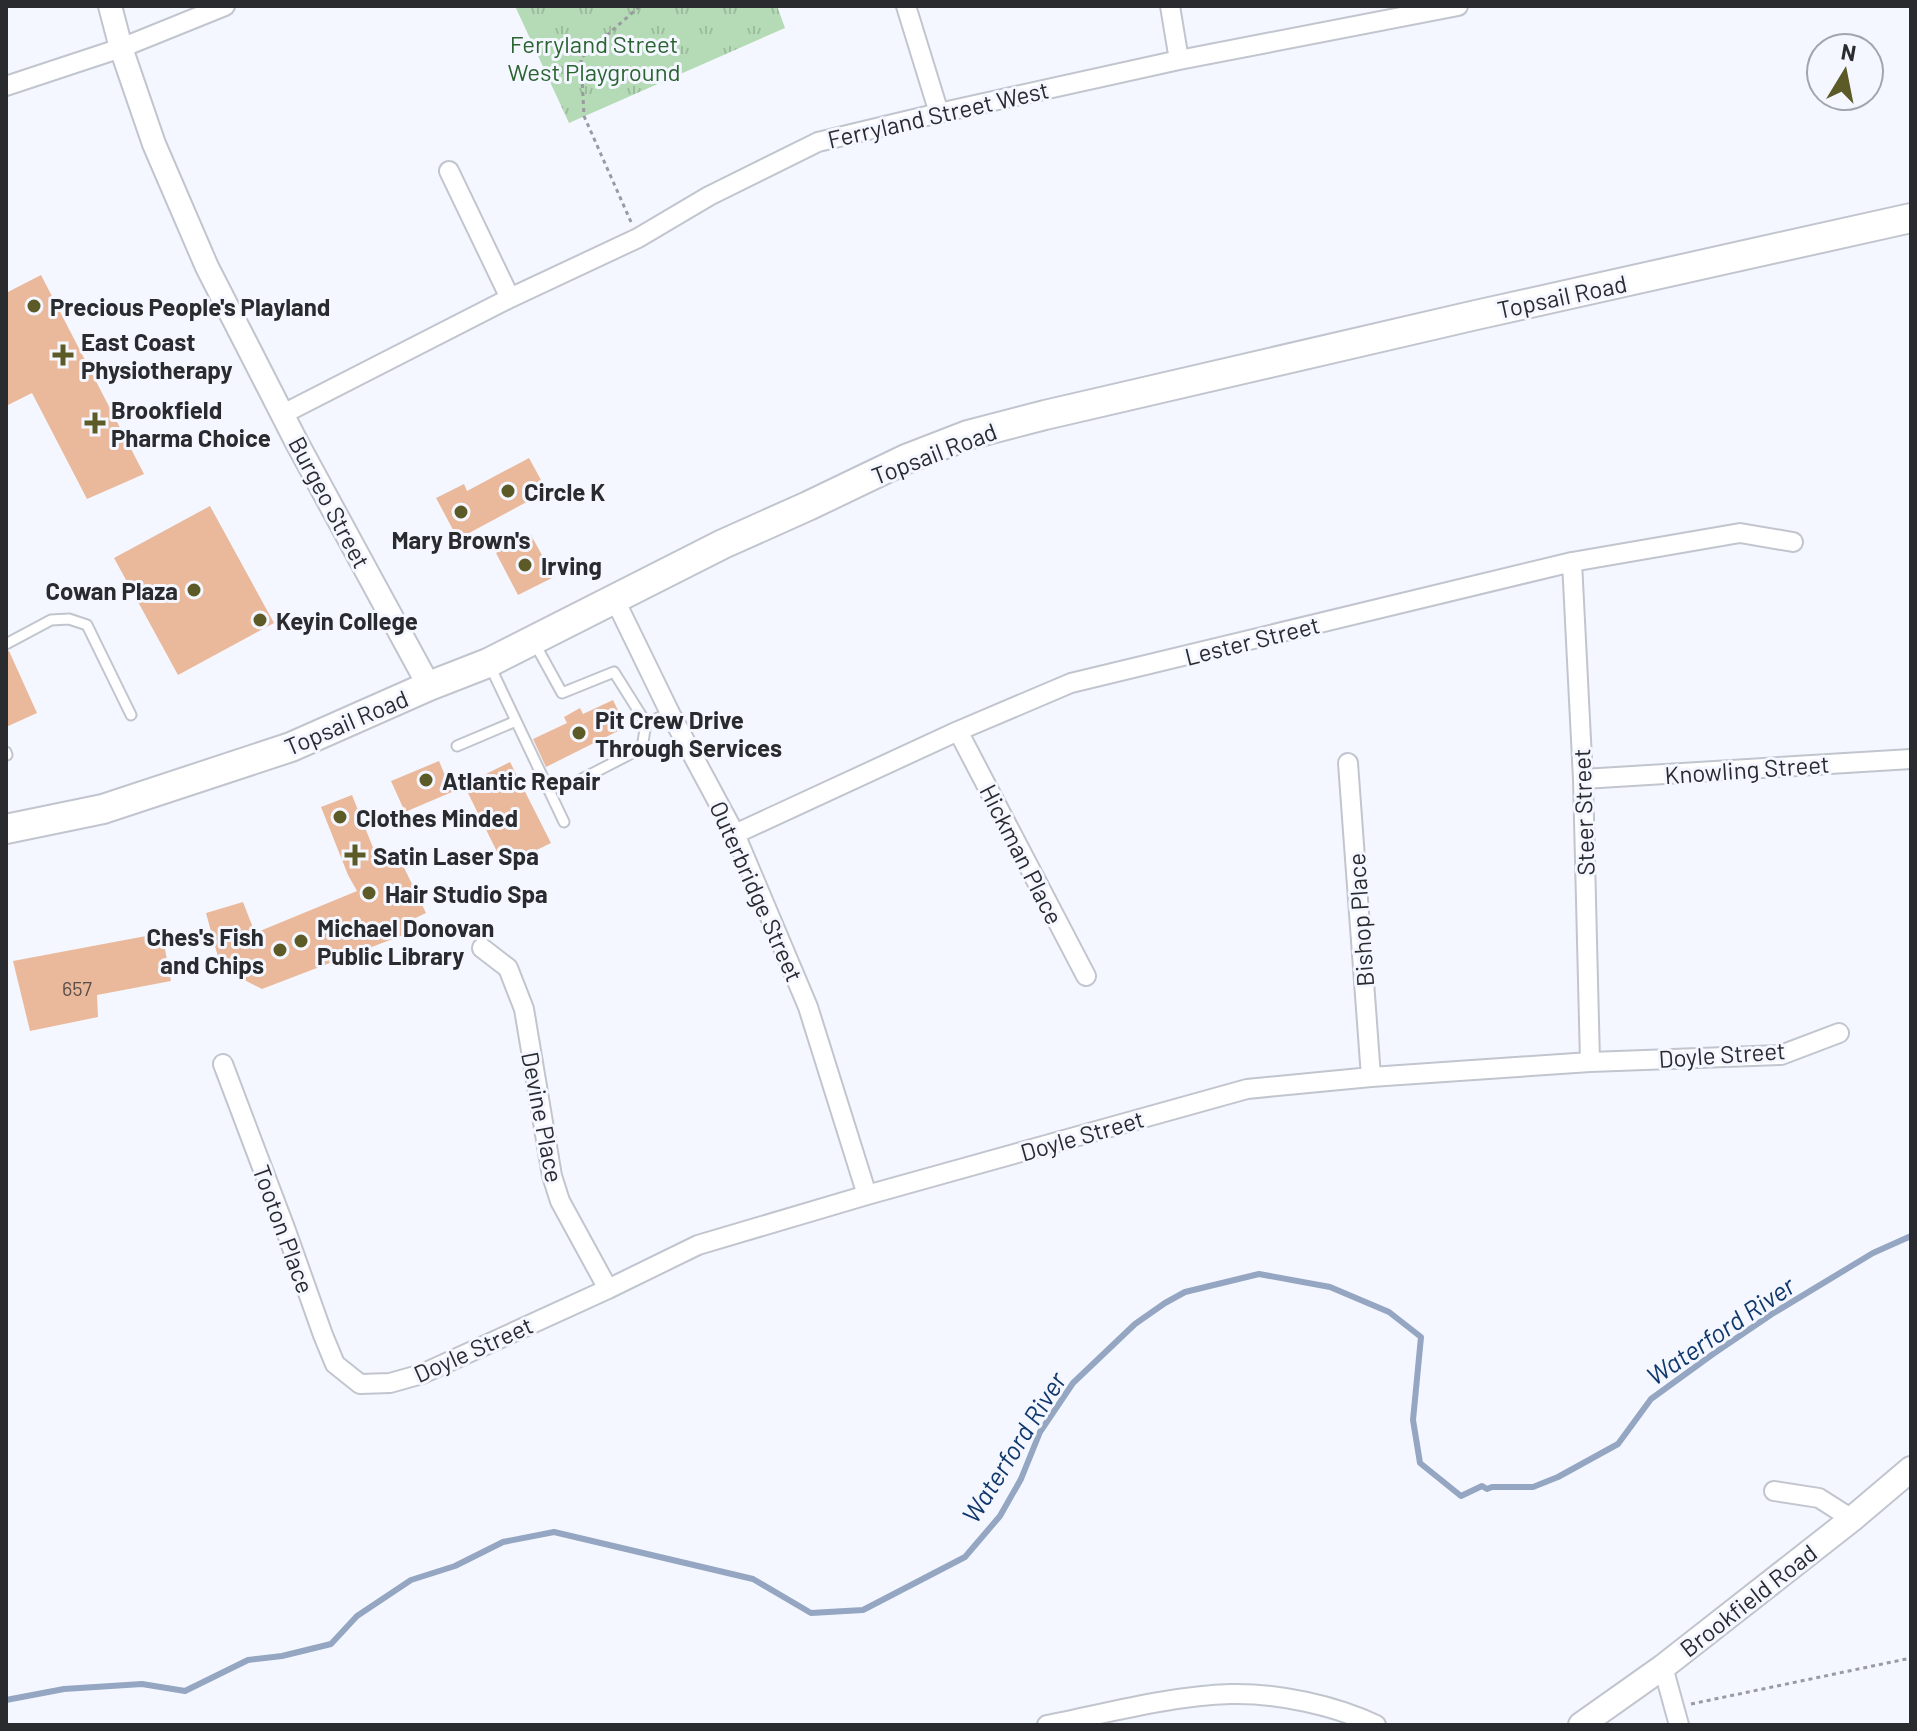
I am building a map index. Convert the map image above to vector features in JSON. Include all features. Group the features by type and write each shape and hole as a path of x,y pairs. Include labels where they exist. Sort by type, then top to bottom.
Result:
{"main road":[{"name":"Topsail Road","path":"6,829 103,809 291,747 488,663 723,544 906,459 968,435 1476,315 1911,218"},
{"name":"Brookfield Road","path":"1581,1725 1663,1667 1911,1469"}],"street":[{"name":"Burgeo Street","path":"110,6 154,144 207,267 297,443 429,686"},
{"path":"6,86 121,48 225,6"},
{"path":"906,6 939,113"},
{"path":"1170,6 1179,60"},
{"name":"Ferryland Street West","path":"283,414 510,298 638,238 709,196 818,142 1179,60 1451,7"},
{"path":"449,171 510,298"},
{"name":"Lester Street","path":"735,834 958,731 1071,683 1572,562 1740,533 1793,542"},
{"name":"Steer Street","path":"1572,562 1583,779 1590,1062"},
{"name":"Outerbridge Street","path":"615,600 670,713 735,834 808,1007 867,1195"},
{"name":"Hickman Place","path":"958,731 1086,976"},
{"name":"Knowling Street","path":"1583,779 1911,759"},
{"name":"Bishop Place","path":"1348,763 1371,1077"},
{"name":"Devine Place","path":"482,948 508,968 524,1009 552,1176 560,1201 608,1289"},
{"name":"Doyle Street","path":"360,1384 390,1383 422,1374 698,1245 1247,1089 1590,1062 1781,1055 1839,1033"},
{"name":"Tooton Place","path":"223,1064 335,1364 360,1384"},
{"path":"1774,1491 1819,1498 1852,1519"},
{"path":"1663,1667 1676,1716"},
{"path":"1047,1725 1178,1699 1233,1694 1279,1697 1358,1716 1376,1725"}],"lane":[{"path":"6,644 51,620 69,619 87,625 131,715"},
{"path":"533,641 562,693 614,672 646,723 642,748 570,785"},
{"path":"488,663 564,822"},
{"path":"646,723 670,713"},
{"path":"457,746 516,721"}],"path":[{"path":"638,238 584,116 581,58 640,6"},
{"path":"1676,1716 1911,1658"}],"green space":[{"name":"Ferryland Street West Playground","path":"515,6 777,6 785,28 569,123"}],"building":[{"path":"41,275 144,474 87,499 32,393 6,406 6,293"},
{"name":"Circle K","path":"529,458 547,491 458,539 436,498 464,484 467,491"},
{"name":"Cowan Plaza","path":"210,506 274,623 178,675 114,558"},
{"name":"Irving","path":"531,535 554,577 518,595 496,553"},
{"path":"6,651 9,651 37,713 6,727"},
{"name":"Pit Crew Drive Through Services","path":"613,700 626,727 546,767 533,739 567,723 564,717 580,708 583,714"},
{"path":"439,761 452,792 405,812 391,781"},
{"path":"510,762 551,843 504,866 464,785"},
{"path":"352,795 378,860 396,851 426,913 407,922 411,932 262,989 221,968 206,913 243,902 255,933 357,891 321,807"},
{"path":"162,933 171,981 97,995 98,1017 30,1031 13,961"}],"waterway":[{"name":"Waterford River","path":"6,1700 64,1689 142,1684 185,1691 248,1660 282,1656 331,1644 357,1616 411,1580 455,1566 503,1542 554,1532 753,1579 811,1613 863,1610 965,1557 1000,1516 1021,1479 1040,1432 1073,1383 1135,1324 1185,1292 1259,1274 1330,1287 1389,1312 1421,1337 1413,1420 1420,1463 1461,1496 1482,1486 1487,1489 1533,1487 1618,1444 1651,1399 1772,1314 1873,1253 1911,1236"}],"place":[{"name":"Precious People's Playland","path":"34,306"},
{"name":"East Coast Physiotherapy","path":"63,355"},
{"name":"Brookfield Pharma Choice","path":"95,423"},
{"name":"Circle K","path":"508,491"},
{"name":"Mary Brown's","path":"461,512"},
{"name":"Irving","path":"525,565"},
{"name":"Cowan Plaza","path":"194,590"},
{"name":"Keyin College","path":"260,620"},
{"name":"Pit Crew Drive Through Services","path":"579,733"},
{"name":"Atlantic Repair","path":"426,780"},
{"name":"Clothes Minded","path":"340,817"},
{"name":"Satin Laser Spa","path":"355,855"},
{"name":"Hair Studio Spa","path":"369,893"},
{"name":"Michael Donovan Public Library","path":"301,941"},
{"name":"Ches's Fish and Chips","path":"280,950"}]}
